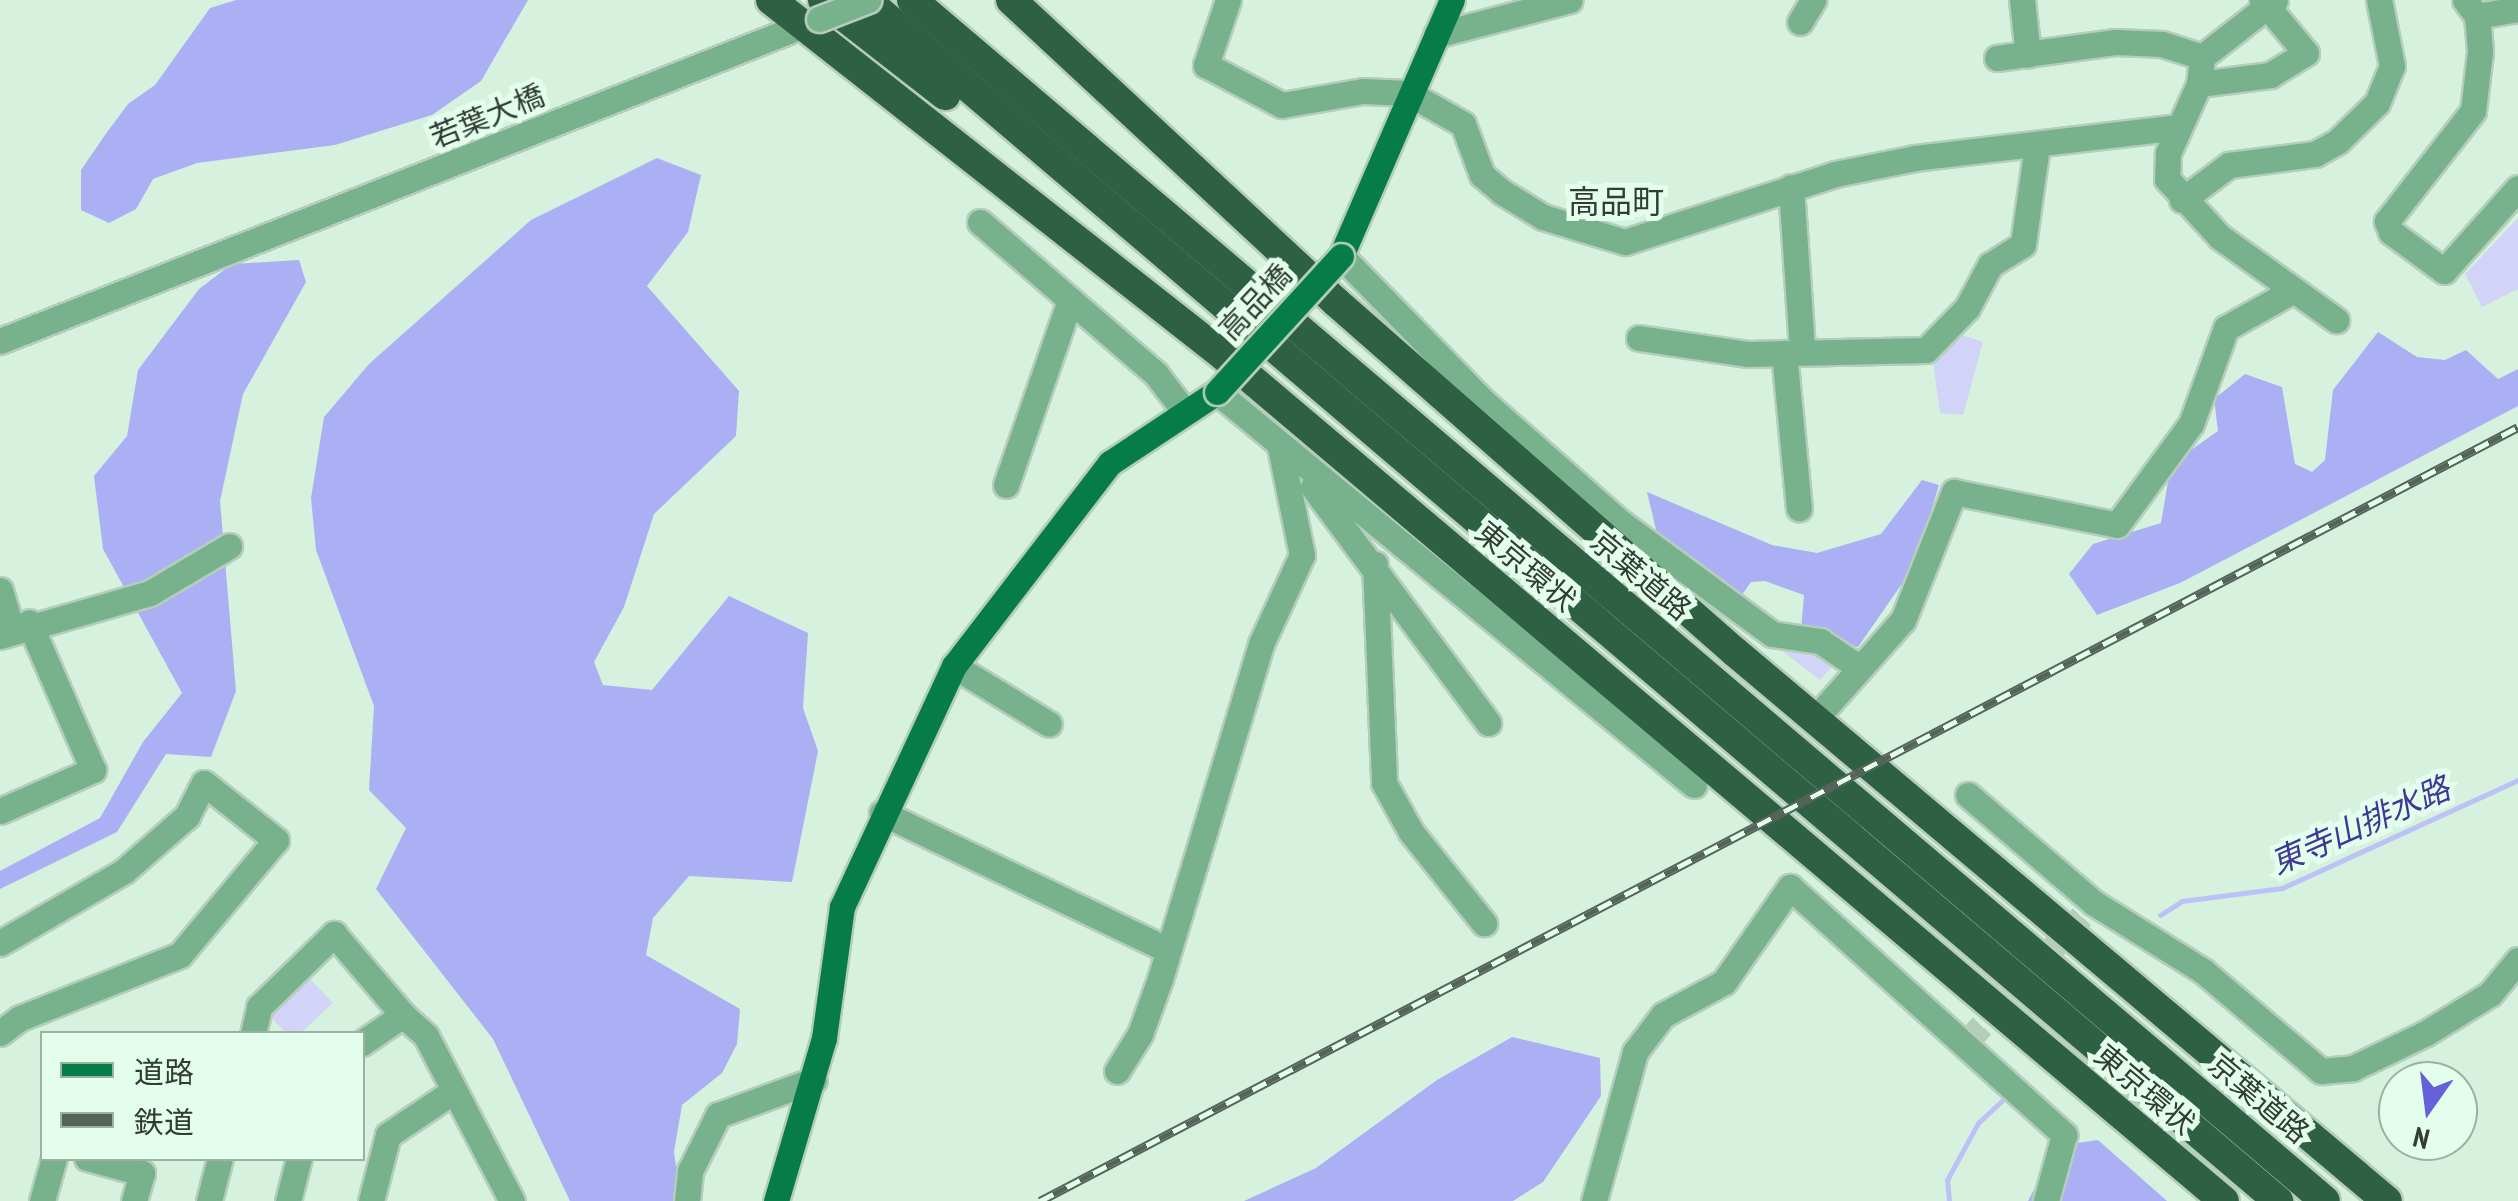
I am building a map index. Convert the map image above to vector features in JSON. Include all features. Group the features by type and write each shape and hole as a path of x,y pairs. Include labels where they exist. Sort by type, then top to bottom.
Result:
{"highway":[{"name":"東京環状","path":"771,0 816,14 2224,1201"},
{"path":"867,0 1159,256 2278,1201"},
{"name":"京葉道路","path":"912,0 2325,1201"},
{"path":"930,0 948,32"},
{"path":"1011,0 1336,302 1814,719 2387,1201"},
{"path":"816,14 1159,256"}],"main road":[{"name":"高品橋","path":"776,1201 814,1080 842,907 882,813 954,666 1110,463 1217,392 1341,256 1450,2"}],"street":[{"name":"若葉大橋","path":"0,341 230,254 769,39 816,14 867,0"},
{"path":"1228,0 1206,64 1268,98 1294,106 1363,92 1408,94 1463,124 1482,175 1502,192 1543,217 1603,239 1653,238 1792,188 1915,158 2176,127"},
{"path":"1436,35 1570,0"},
{"path":"2022,0 2028,55"},
{"path":"2182,200 2229,165 2315,154 2338,141 2376,103 2392,66 2380,0"},
{"path":"2198,84 2270,76 2306,53 2269,1 2202,57 2198,84 2176,127 2167,178 2182,200 2220,238 2336,320"},
{"path":"2518,9 2470,8 2480,81 2473,111 2388,222 2391,232 2444,271 2518,188"},
{"path":"1998,58 2116,42 2162,44 2202,57"},
{"path":"1639,338 1793,351 1926,350 1967,308 1990,265 2022,244 2037,146"},
{"path":"1792,188 1799,508"},
{"path":"980,222 1156,374 1185,412"},
{"path":"1341,256 1485,404 1620,522 1772,634 1820,641 1860,668"},
{"path":"1814,719 1903,620 1954,492 2117,525 2191,424 2226,328 2294,290"},
{"path":"1006,485 1070,300"},
{"path":"1217,392 1694,785"},
{"path":"1117,1071 1140,1034 1260,644 1302,556 1280,447"},
{"path":"1304,465 1313,488 1375,564 1488,724"},
{"path":"14,629 150,593 229,546"},
{"path":"1375,564 1384,783 1412,832 1484,923"},
{"path":"0,590 14,629 93,770 0,811"},
{"path":"954,666 1049,724"},
{"path":"0,943 124,871 187,816 204,783 276,840 180,955 20,1018 0,1033"},
{"path":"1968,795 2094,903 2203,970 2321,1072 2352,1068 2426,1032 2490,994 2518,960"},
{"path":"882,813 1168,950"},
{"path":"1594,1201 1636,1052 1663,1015 1724,982 1790,887 2064,1135 2046,1201"},
{"path":"254,1031 260,1007 334,934 403,1015 426,1036 512,1201"},
{"path":"365,1042 403,1015"},
{"path":"687,1201 690,1171 718,1114 814,1080"},
{"path":"371,1201 388,1135 452,1092"},
{"path":"42,1201 53,1161"},
{"path":"97,1161 142,1174 134,1201"},
{"path":"209,1201 219,1161"},
{"path":"288,1201 298,1161"}],"shaded area":[{"path":"236,0 528,0 481,81 432,115 335,145 197,163 153,179 136,209 109,223 81,210 81,170 105,135 128,104 155,85 210,8"},
{"path":"657,158 701,175 688,232 647,286 739,391 736,436 654,514 624,607 594,662 603,685 652,690 729,596 808,633 803,708 818,751 792,882 689,876 653,918 646,955 740,1009 737,1044 722,1073 682,1105 674,1152 681,1201 570,1201 493,1039 376,889 406,828 369,790 374,706 316,550 311,498 324,417 369,364 531,220"},
{"path":"2518,218 2518,289 2482,307 2465,274"},
{"path":"299,260 306,282 243,394 220,501 236,691 211,757 166,754 117,832 0,889 0,871 100,818 143,742 182,693 103,549 94,476 127,436 138,370 199,289 232,264"},
{"path":"1954,332 1983,342 1963,415 1940,413 1932,354"},
{"path":"2378,332 2417,357 2445,360 2466,350 2498,379 2518,369 2518,406 2180,583 2097,615 2069,574 2093,544 2161,523 2171,464 2218,431 2214,399 2245,374 2282,387 2295,464 2312,472 2325,460 2333,390"},
{"path":"1922,480 1939,485 1915,565 1858,647 1801,630 1804,595 1765,581 1751,582 1739,599 1659,542 1647,492 1772,545 1817,553 1881,534"},
{"path":"1780,649 1819,654 1832,667 1820,680"},
{"path":"304,972 333,1003 303,1031 284,1031 264,1010"},
{"path":"1512,1037 1600,1058 1601,1096 1543,1182 1513,1201 1244,1201 1316,1168 1437,1080"},
{"path":"2098,1140 2167,1201 2028,1201 2057,1146"}],"waterway":[{"name":"東寺山排水路","path":"2160,915 2182,901 2282,888 2518,780"},
{"name":"東寺山排水路","path":"1949,1201 1947,1180 1978,1123 2005,1098"}],"tunnel":[{"path":"1965,1044 2094,903"}],"railway":[{"path":"1040,1201 2518,427"}],"district":[{"name":"高品町","path":"1616,201"}]}
